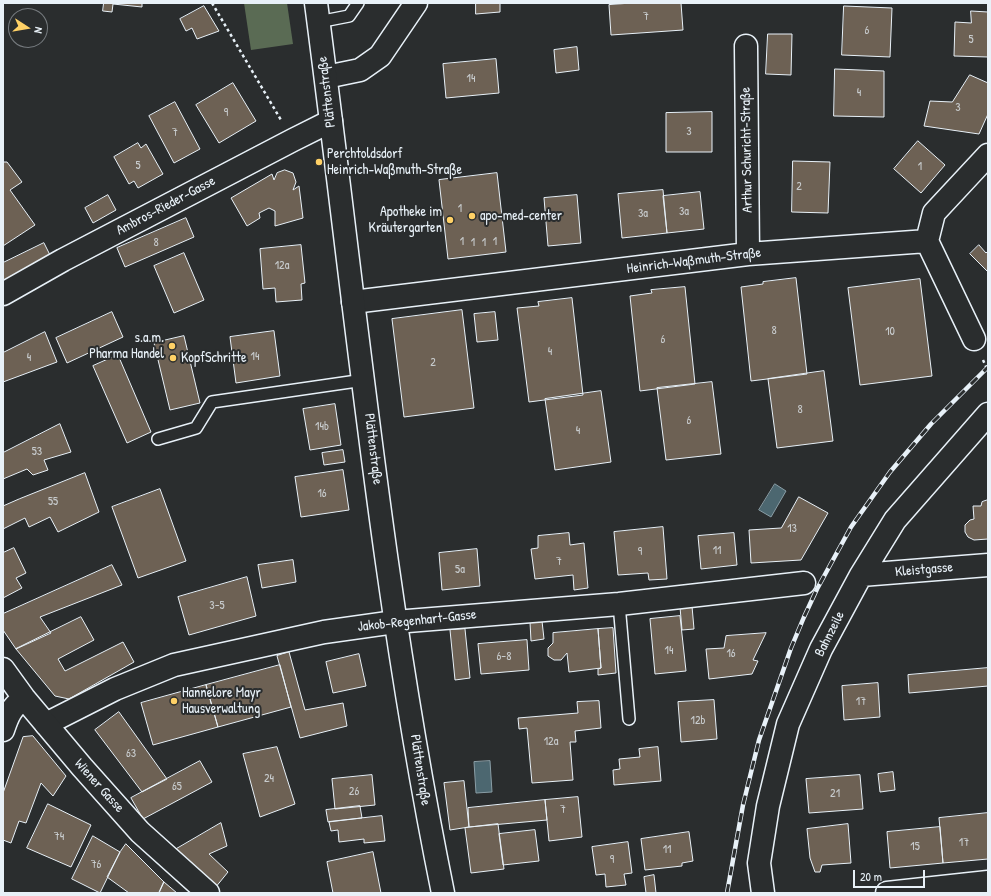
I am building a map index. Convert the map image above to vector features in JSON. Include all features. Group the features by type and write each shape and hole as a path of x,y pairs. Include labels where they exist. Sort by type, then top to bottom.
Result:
{"street":[{"path":"326,77 360,70 380,56 416,3"},
{"name":"Plättenstraße","path":"317,12 353,302 396,622 426,811 443,893"},
{"name":"Arthur Schuricht-Straße","path":"746,46 748,254"},
{"name":"Ambros-Rieder-Gasse","path":"3,294 70,256 331,121"},
{"path":"974,339 927,241 934,213 988,155"},
{"name":"Heinrich-Waßmuth-Straße","path":"353,302 748,254 927,241"},
{"name":"Bahnzeile","path":"763,893 759,863 768,806 788,724 822,648 861,575 894,520 988,414"},
{"name":"Kleistgasse","path":"861,575 988,565"},
{"name":"Jakob-Regenhart-Gasse","path":"46,724 115,689 174,665 324,632 396,622 619,604 804,583"},
{"name":"Wiener Gasse","path":"3,669 24,698 82,767 140,832 208,893"},
{"path":"3,730 9,713 16,704 24,698"},
{"path":"887,893 988,882"}],"lane":[{"path":"317,12 349,16 358,3"},
{"path":"158,439 196,428 212,402 364,380"},
{"path":"619,604 629,720"}],"path":[{"path":"212,3 293,140"}],"green space":[{"path":"244,3 287,3 293,44 251,50"}],"water":[{"path":"775,484 786,491 771,517 759,510"},
{"path":"490,761 492,792 476,793 474,762"}],"building":[{"path":"104,3 142,3 142,7 113,4 112,12 103,11"},
{"path":"476,3 500,3 500,12 476,14"},
{"path":"632,3 681,3 683,30 611,35 609,5"},
{"path":"204,6 219,31 197,39 192,28 186,31 180,19"},
{"path":"844,6 892,8 890,57 842,55"},
{"path":"971,11 988,12 988,57 954,56 955,22 971,23"},
{"path":"768,34 792,34 791,75 766,74"},
{"path":"577,47 579,70 556,73 554,50"},
{"path":"496,59 499,93 446,98 443,64"},
{"path":"835,69 884,71 884,117 834,116"},
{"path":"970,75 988,83 988,114 979,134 924,126 930,101 952,102"},
{"path":"233,83 256,121 219,143 196,105"},
{"path":"175,102 200,149 174,163 149,116"},
{"path":"712,112 712,152 666,152 666,113"},
{"path":"918,141 945,165 921,193 894,169"},
{"path":"138,143 141,148 146,144 163,174 138,188 134,181 129,184 114,157"},
{"path":"793,161 830,162 828,213 792,212"},
{"path":"3,162 7,162 22,182 10,190 35,225 3,246"},
{"path":"285,170 293,173 296,182 293,190 299,186 303,218 275,226 275,211 269,208 259,213 260,218 247,226 231,198 272,174 274,180 277,173"},
{"name":"apo-med-center","path":"497,173 506,252 448,259 439,180"},
{"path":"663,190 667,233 622,238 618,194"},
{"path":"700,192 704,229 667,233 663,196"},
{"path":"108,195 116,210 93,223 85,208"},
{"path":"577,195 581,243 548,246 544,198"},
{"path":"186,218 194,237 125,267 117,248"},
{"path":"44,243 54,263 3,289 3,263"},
{"path":"301,245 305,283 301,284 302,300 276,302 275,288 263,289 260,249"},
{"path":"979,245 986,253 988,251 988,272 970,254"},
{"path":"184,253 204,300 174,313 154,266"},
{"path":"796,278 807,374 751,381 741,287 763,284 763,282"},
{"path":"920,279 932,376 860,385 848,288"},
{"path":"685,287 695,384 640,391 630,296 652,293 651,290"},
{"path":"572,298 583,395 529,402 517,308 539,306 538,302"},
{"path":"462,310 474,408 404,417 392,319"},
{"path":"112,312 123,337 67,363 56,338"},
{"path":"495,312 498,340 477,342 474,314"},
{"path":"274,331 280,376 236,383 230,337"},
{"path":"45,332 57,362 3,382 3,353"},
{"path":"184,336 200,403 170,410 154,343"},
{"path":"118,355 151,432 127,443 93,366"},
{"path":"824,371 833,441 777,448 768,379"},
{"path":"712,382 721,454 666,460 657,388"},
{"path":"601,391 611,462 555,470 545,399"},
{"path":"335,404 341,445 310,450 303,409"},
{"path":"60,424 71,452 44,460 48,470 33,475 27,469 3,479 3,453"},
{"path":"343,450 345,462 324,465 322,453"},
{"path":"343,470 349,510 301,517 295,477"},
{"path":"85,473 99,512 58,532 50,517 29,527 25,518 3,529 3,506"},
{"path":"160,489 186,561 138,578 112,507"},
{"path":"799,497 828,513 801,560 751,563 749,530 781,528"},
{"path":"988,500 988,539 974,540 968,537 965,532 965,525 970,520 974,519 973,506 981,506 982,502"},
{"path":"663,527 667,579 649,580 648,573 618,575 614,532"},
{"path":"569,533 570,545 584,543 588,588 574,590 573,575 535,579 531,549 538,548 538,536"},
{"path":"734,533 737,565 701,569 698,536"},
{"path":"14,548 26,573 16,578 22,588 3,598 3,553"},
{"path":"477,549 480,586 442,590 439,553"},
{"path":"293,560 296,582 262,588 258,565"},
{"path":"112,565 122,585 40,617 51,633 16,649 3,630 3,614"},
{"path":"247,577 256,616 189,635 178,597"},
{"path":"692,606 694,629 682,630 680,607"},
{"path":"680,616 686,671 655,674 650,619"},
{"path":"81,617 94,640 58,659 65,671 123,642 134,662 69,699 55,696 16,649"},
{"path":"542,621 544,639 531,641 530,622"},
{"path":"613,628 616,673 598,675 598,669 601,668 598,629"},
{"path":"465,629 470,678 455,680 450,630"},
{"path":"598,629 601,668 569,672 567,653 561,660 554,660 548,656 548,648 553,643 553,633"},
{"path":"766,633 753,660 758,661 752,674 709,679 706,649 724,648 726,636"},
{"path":"527,640 529,670 481,674 478,644"},
{"path":"289,652 305,710 343,703 347,726 300,738 277,656"},
{"path":"359,654 366,686 333,693 326,662"},
{"path":"280,665 291,707 218,727 206,685"},
{"path":"988,668 988,686 909,693 908,675"},
{"path":"878,683 880,717 844,720 842,686"},
{"path":"206,685 218,727 153,745 141,703"},
{"path":"714,700 717,739 681,742 678,702"},
{"path":"599,701 601,728 575,731 576,742 570,742 573,780 532,783 527,728 519,729 518,718 578,713 577,702"},
{"path":"119,712 167,779 142,792 95,730"},
{"path":"33,736 66,776 53,796 41,783 26,823 19,821 11,843 3,840 3,793 23,737"},
{"path":"277,747 295,804 260,817 243,754"},
{"path":"658,747 661,781 614,785 613,770 620,769 619,759 640,757 639,749"},
{"path":"200,761 212,782 143,819 131,798"},
{"path":"893,772 895,790 880,792 878,774"},
{"path":"372,775 375,805 335,809 332,779"},
{"path":"860,775 863,809 809,813 806,779"},
{"path":"464,781 469,827 450,830 444,783"},
{"path":"578,797 582,837 549,841 545,800"},
{"path":"545,800 547,820 469,827 468,808"},
{"path":"48,804 91,825 71,867 27,848"},
{"path":"360,806 362,818 328,822 326,810"},
{"path":"988,813 988,859 943,863 939,818"},
{"path":"382,816 385,841 364,843 364,839 339,842 338,830 331,831 329,822"},
{"path":"221,823 227,846 209,854 228,872 215,888 173,851"},
{"path":"498,824 504,869 471,873 465,828"},
{"path":"848,824 851,863 822,865 820,872 815,872 810,858 807,829"},
{"path":"940,827 943,863 890,868 887,832"},
{"path":"535,830 539,861 503,865 499,834"},
{"path":"689,832 693,861 682,863 682,866 645,870 641,839"},
{"path":"93,836 120,852 100,893 72,879"},
{"path":"628,842 632,873 624,874 626,885 606,887 605,874 596,875 592,847"},
{"path":"126,844 164,882 159,893 129,893 107,877 120,852"},
{"path":"373,852 381,893 333,893 327,862"},
{"path":"654,875 656,893 646,893 644,877"},
{"path":"164,882 177,893 159,893"}],"railway":[{"path":"727,893 743,805 759,740 791,648 817,589 851,527 890,472 931,424 988,367"}],"place":[{"name":"Perchtoldsdorf Heinrich-Waßmuth-Straße","path":"319,162"},
{"name":"apo-med-center","path":"472,216"},
{"name":"Apotheke im Kräutergarten","path":"450,220"},
{"name":"s.a.m. Pharma Handel","path":"172,346"},
{"name":"KopfSchritte","path":"173,358"},
{"name":"Hannelore Mayr Hausverwaltung","path":"174,701"}]}
